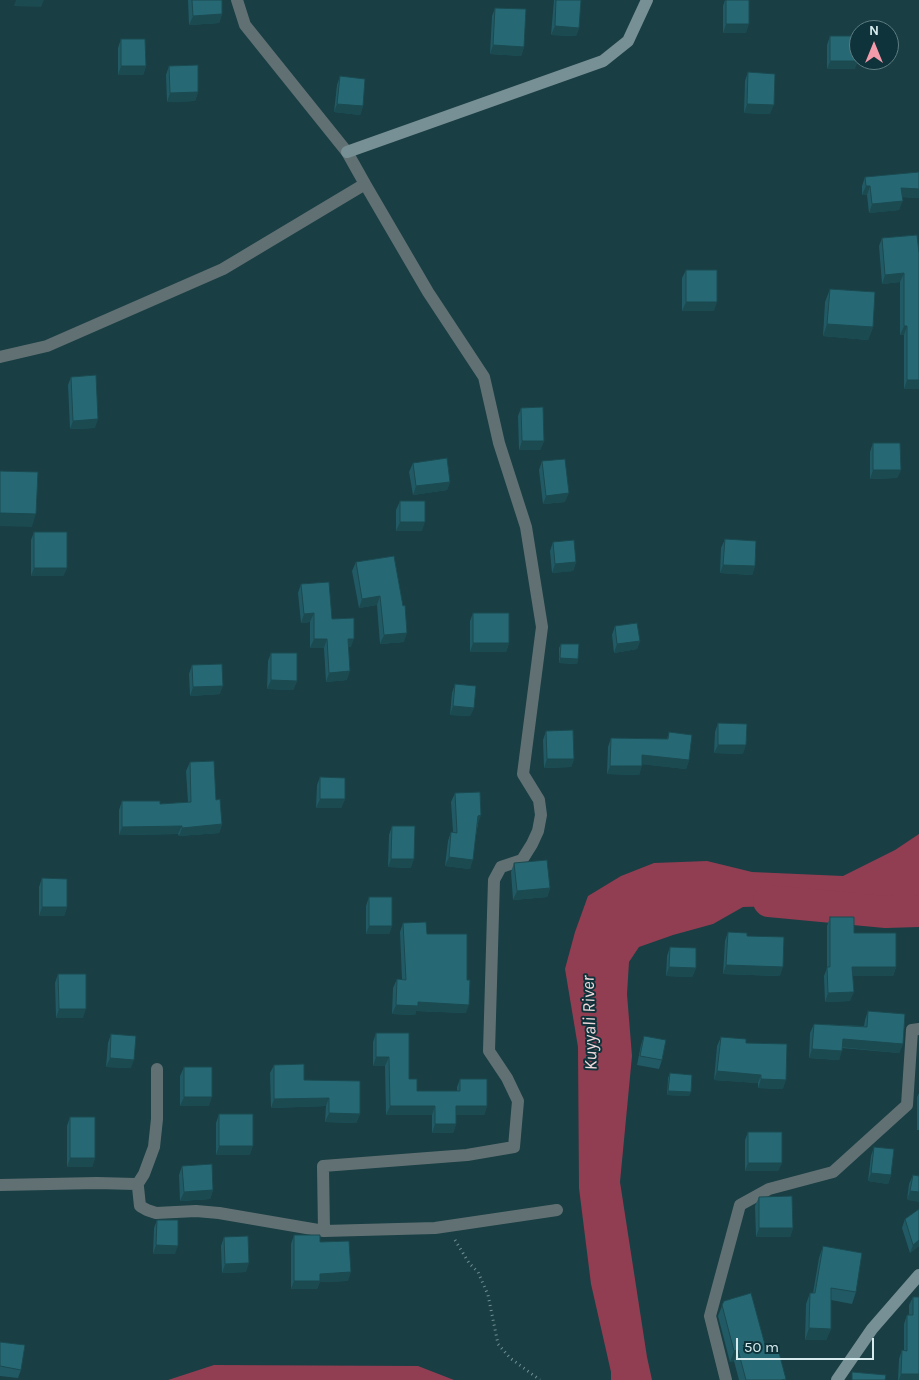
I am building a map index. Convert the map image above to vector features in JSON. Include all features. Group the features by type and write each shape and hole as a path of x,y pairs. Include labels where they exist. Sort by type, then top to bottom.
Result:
{"street":[{"path":"238,0 245,25 347,152 428,292 484,377 499,443 526,527 542,628 523,774 539,800 541,815 538,830 522,860 501,867 494,880 489,1051 507,1078 518,1101 514,1147 467,1155 323,1166 324,1231"},
{"path":"347,152 603,61 628,41 646,0"},
{"path":"0,358 47,346 223,269 365,184"},
{"path":"726,1380 710,1316 740,1205 769,1189 833,1172 907,1105 912,1030 919,1029"},
{"path":"157,1069 157,1119 154,1147 144,1174 137,1185 140,1206 147,1210 156,1212 196,1211 324,1231 436,1228 557,1210"},
{"path":"0,1185 126,1183 137,1185"},
{"path":"837,1380 872,1328 919,1275"}],"path":[{"path":"450,1226 460,1249 469,1263 478,1272 488,1295 498,1344 510,1358 540,1380"}],"water":[{"path":"919,834 919,896 877,903 743,907 713,924 639,947 629,962 627,994 632,1056 620,1182 652,1380 611,1380 611,1372 591,1284 579,1188 578,1047 565,969 575,932 588,896 621,876 654,863 707,861 752,872 843,876 895,850"},
{"path":"214,1365 418,1366 454,1380 168,1380"}],"building":[{"path":"192,0 222,0 222,14 193,16"},
{"path":"556,0 581,0 579,28 555,26"},
{"path":"726,0 749,0 749,24 726,24"},
{"path":"495,8 526,9 524,47 493,45"},
{"path":"830,36 849,36 849,61 830,61"},
{"path":"121,39 145,39 146,66 121,66"},
{"path":"198,65 198,92 170,93 169,66"},
{"path":"748,72 775,74 774,105 747,104"},
{"path":"340,76 365,79 363,106 337,104"},
{"path":"919,172 919,189 901,188 903,201 872,204 870,186 866,186 865,177"},
{"path":"917,235 919,253 919,380 907,380 907,326 904,326 904,273 885,275 882,238"},
{"path":"686,270 717,270 717,302 686,302"},
{"path":"830,289 875,292 873,327 827,324"},
{"path":"96,375 98,419 73,421 71,377"},
{"path":"543,407 544,441 522,441 521,408"},
{"path":"873,443 900,443 901,470 873,470"},
{"path":"447,458 450,482 416,486 413,463"},
{"path":"565,459 569,493 546,496 542,461"},
{"path":"0,471 38,472 36,514 0,513"},
{"path":"400,501 425,501 425,522 400,522"},
{"path":"34,532 67,532 67,568 34,568"},
{"path":"725,539 756,541 755,566 723,565"},
{"path":"574,540 576,562 555,564 553,542"},
{"path":"394,556 403,606 405,605 407,633 384,635 380,596 362,599 356,562"},
{"path":"329,582 332,619 354,618 354,639 348,639 350,671 329,673 327,639 314,639 314,613 304,614 301,584"},
{"path":"473,613 509,613 509,643 473,643"},
{"path":"637,623 640,641 617,644 615,626"},
{"path":"561,644 579,644 578,659 560,658"},
{"path":"271,653 297,653 297,681 271,680"},
{"path":"222,664 223,686 193,687 192,665"},
{"path":"455,684 476,686 474,708 453,706"},
{"path":"718,723 747,724 746,745 718,745"},
{"path":"573,730 574,759 547,759 546,731"},
{"path":"669,732 692,735 689,760 642,755 642,766 610,766 611,738 668,739"},
{"path":"214,761 216,800 220,799 222,824 182,828 182,826 122,827 122,801 160,801 160,804 191,802 190,762"},
{"path":"320,777 345,778 345,799 320,799"},
{"path":"480,792 481,815 478,816 473,860 449,857 451,832 457,833 455,793"},
{"path":"392,826 415,826 414,859 391,859"},
{"path":"547,860 550,888 517,891 514,863"},
{"path":"42,878 67,879 67,907 42,907"},
{"path":"369,897 392,897 392,926 369,926"},
{"path":"830,917 854,917 854,933 896,933 896,967 852,967 854,992 828,993 827,967 830,967"},
{"path":"426,922 427,934 467,934 467,980 470,980 469,1005 418,1002 418,1006 396,1005 397,979 406,980 403,923"},
{"path":"728,932 747,933 747,936 784,937 783,967 726,965"},
{"path":"670,947 696,948 696,968 669,967"},
{"path":"58,974 86,974 86,1009 59,1009"},
{"path":"868,1011 905,1014 903,1044 843,1039 842,1051 812,1049 814,1024 867,1027"},
{"path":"376,1033 409,1033 409,1079 417,1079 417,1091 460,1091 460,1079 487,1079 487,1106 456,1106 456,1124 435,1124 435,1106 390,1106 389,1057 376,1057"},
{"path":"111,1034 136,1036 134,1060 110,1058"},
{"path":"644,1036 666,1040 662,1060 640,1056"},
{"path":"721,1037 746,1039 746,1043 787,1044 786,1080 761,1079 761,1075 717,1071"},
{"path":"304,1064 304,1080 360,1081 360,1114 329,1113 329,1098 274,1099 274,1065"},
{"path":"184,1067 212,1067 212,1097 184,1097"},
{"path":"670,1073 692,1075 691,1092 668,1091"},
{"path":"219,1114 253,1114 253,1146 219,1146"},
{"path":"70,1117 95,1117 95,1158 70,1158"},
{"path":"748,1132 782,1132 782,1163 748,1163"},
{"path":"874,1147 894,1149 891,1175 871,1173"},
{"path":"212,1164 213,1190 184,1192 182,1166"},
{"path":"913,1175 919,1176 919,1192 910,1191"},
{"path":"792,1196 793,1228 759,1228 759,1197"},
{"path":"919,1209 919,1240 913,1245 905,1219"},
{"path":"157,1220 178,1220 178,1246 156,1245"},
{"path":"294,1235 320,1235 320,1242 349,1241 351,1272 320,1274 320,1281 294,1281"},
{"path":"248,1236 249,1263 225,1264 224,1237"},
{"path":"823,1246 862,1253 856,1292 831,1288 831,1329 809,1328 810,1293 815,1293"},
{"path":"751,1293 767,1352 778,1349 786,1379 746,1380 738,1350 734,1351 722,1305 724,1301"},
{"path":"913,1297 919,1297 919,1374 901,1374 902,1350 907,1351 907,1315 913,1315"},
{"path":"0,1342 25,1345 21,1370 0,1366"},
{"path":"852,1372 886,1375 885,1380 852,1380"}],"waterway":[{"name":"Kuyyali River","path":"769,901 886,912 919,911"}]}
